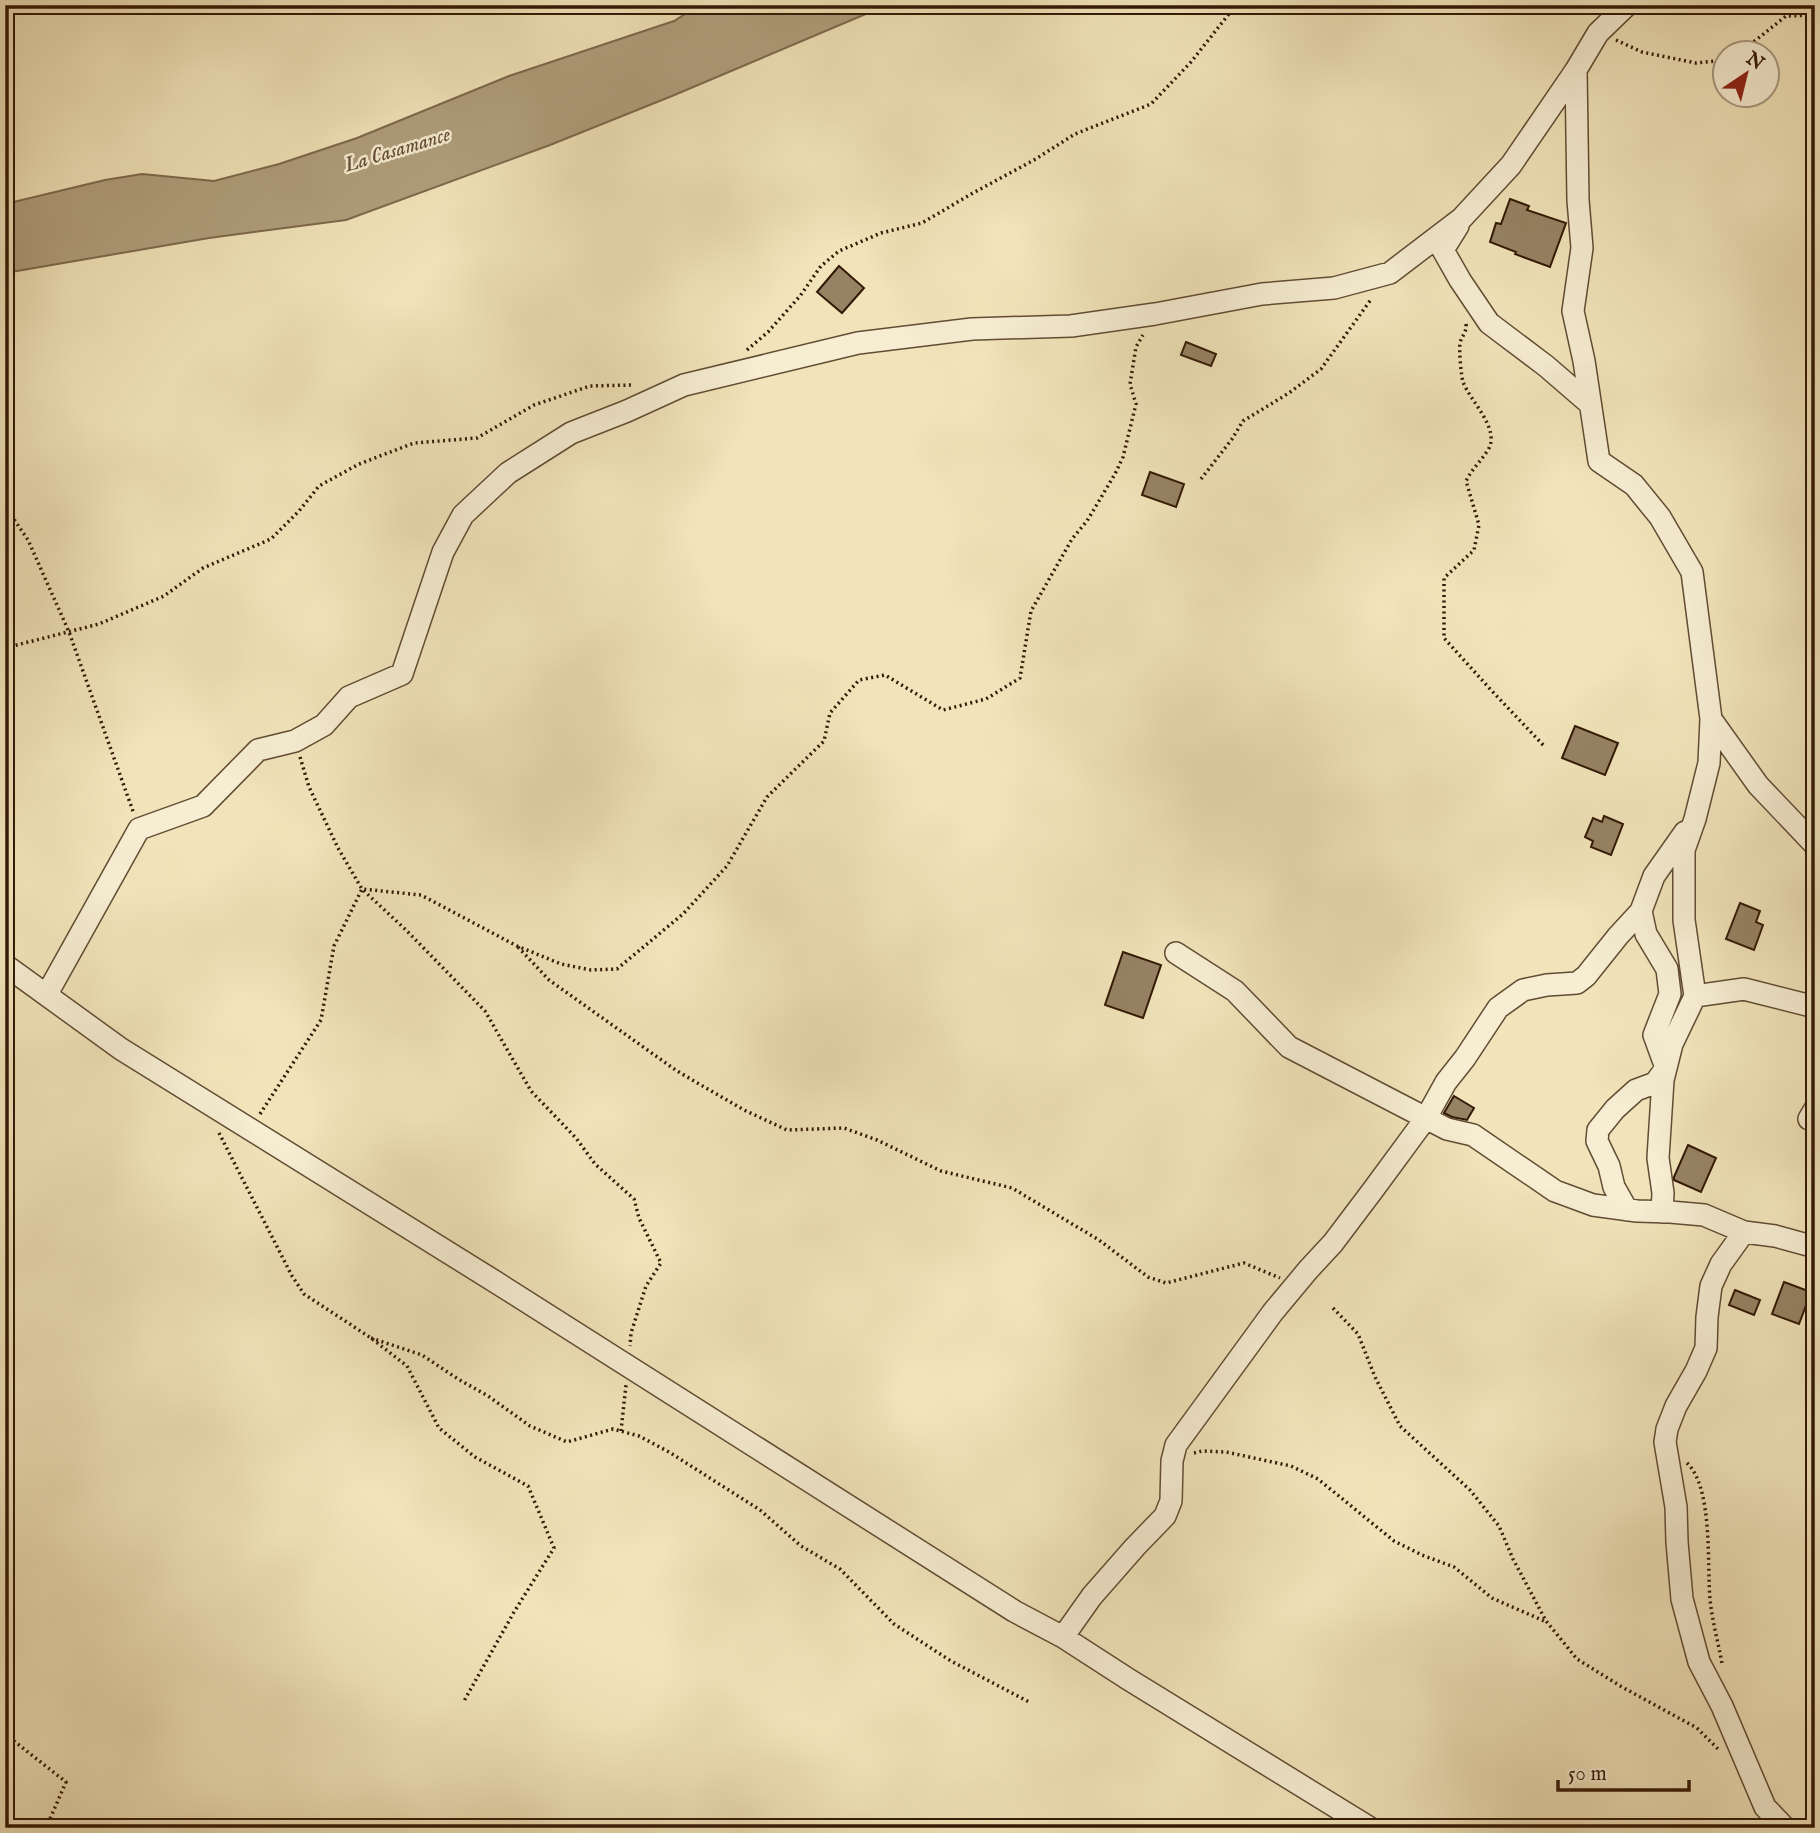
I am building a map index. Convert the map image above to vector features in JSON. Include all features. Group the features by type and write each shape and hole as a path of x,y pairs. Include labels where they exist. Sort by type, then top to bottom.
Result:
{"street":[{"path":"47,994 139,829 203,806 258,750 295,741 324,725 349,697 402,674 443,552 463,515 508,473 571,433 684,385 858,343 972,329 1071,326 1262,294 1334,288 1390,273 1462,218 1511,165 1576,70 1598,33 1607,5"},
{"path":"1598,33 1627,5"},
{"path":"1576,70 1578,200 1582,248 1573,311 1584,360 1599,461 1634,485 1660,517 1692,572 1710,719 1709,763 1684,850 1684,920 1695,996 1672,1044 1663,1080 1658,1158 1663,1193 1662,1212"},
{"path":"1462,218 1443,250 1489,323 1546,366 1590,404"},
{"path":"1710,719 1758,785 1815,845"},
{"path":"1063,1637 1092,1597 1165,1516 1171,1501 1172,1461 1176,1445 1273,1312 1333,1243 1426,1118 1446,1082 1498,1008 1523,990 1577,983 1586,976 1641,911 1654,876 1695,819"},
{"path":"1641,911 1646,934 1667,969 1670,994 1654,1035 1665,1068"},
{"path":"1176,953 1235,991 1289,1047 1447,1129 1473,1135 1555,1191 1593,1205 1704,1215 1744,1232 1775,1236 1815,1247"},
{"path":"5,965 121,1049 1014,1611 1063,1637 1370,1828"},
{"path":"1695,996 1744,989 1815,1007"},
{"path":"1627,1210 1614,1187 1609,1166 1597,1141 1598,1130 1615,1109 1636,1090 1655,1083 1665,1068"},
{"path":"1744,1232 1721,1264 1711,1286 1706,1348 1676,1406 1665,1442 1676,1507 1676,1542 1682,1598 1699,1662 1722,1706 1765,1807 1784,1828"}],"path":[{"path":"740,355 768,332 800,296 821,266 839,251 881,233 922,223 1075,134 1151,103 1191,62 1236,5"},
{"path":"1758,38 1786,16 1815,15"},
{"path":"1598,33 1642,52 1696,63 1712,61"},
{"path":"1200,479 1233,439 1243,421 1289,393 1321,369 1390,273"},
{"path":"362,889 421,895 517,946 561,964 591,970 617,969 683,914 727,866 767,797 824,741 831,713 859,680 885,675 943,710 986,699 1020,678 1031,611 1123,457 1136,404 1130,384 1136,347 1155,314"},
{"path":"1465,318 1466,331 1460,342 1463,381 1492,437 1489,449 1466,481 1479,525 1474,550 1444,578 1444,638 1545,747"},
{"path":"5,648 99,624 164,596 203,568 271,540 319,486 359,464 414,443 477,438 534,405 590,386 644,385"},
{"path":"5,506 28,540 69,632 139,829"},
{"path":"295,741 309,787 338,848 362,889 485,1011 531,1091 576,1138 595,1164 634,1199 639,1218 661,1263 646,1286 631,1333 621,1431"},
{"path":"250,1130 321,1020 334,946 362,889"},
{"path":"517,946 549,981 677,1071 744,1110 787,1130 844,1128 877,1140 941,1171 1012,1188 1099,1240 1148,1277 1166,1283 1244,1263 1296,1284"},
{"path":"202,1100 292,1276 304,1294 371,1338 407,1366 439,1428 475,1457 528,1486 554,1548 513,1612 464,1701"},
{"path":"1333,1308 1358,1334 1375,1377 1400,1426 1469,1490 1499,1526 1546,1621 1577,1659 1697,1728 1726,1755"},
{"path":"371,1338 422,1355 530,1426 567,1442 613,1429 639,1436 669,1451 760,1510 801,1546 840,1569 894,1624 951,1661 1031,1703"},
{"path":"1665,1442 1692,1467 1699,1484 1706,1518 1710,1599 1723,1669"},
{"path":"1172,1461 1202,1451 1226,1452 1291,1466 1318,1479 1394,1541 1454,1567 1492,1598 1546,1621"},
{"path":"5,1734 66,1782 47,1828"}],"water":[{"name":"La Casamance","path":"699,5 887,5 550,145 346,220 209,238 5,273 5,204 142,174 214,181 279,164 357,138 509,76 674,21"}],"building":[{"path":"1510,199 1529,206 1527,210 1566,223 1550,267 1490,242 1496,223 1501,224"},
{"path":"839,266 864,288 842,313 817,292"},
{"path":"1186,342 1216,354 1211,366 1181,355"},
{"path":"1150,472 1184,484 1176,507 1142,495"},
{"path":"1575,726 1618,743 1605,775 1562,758"},
{"path":"1604,816 1623,824 1611,855 1591,847 1593,841 1585,837 1593,818 1602,822"},
{"path":"1740,903 1760,911 1756,922 1763,925 1754,950 1726,939"},
{"path":"1123,952 1161,965 1143,1018 1105,1005"},
{"path":"1454,1096 1474,1108 1467,1120 1444,1113"},
{"path":"1688,1145 1716,1158 1701,1192 1674,1180"},
{"path":"1784,1282 1811,1292 1799,1324 1772,1314"},
{"path":"1735,1290 1760,1300 1754,1315 1729,1305"}]}
